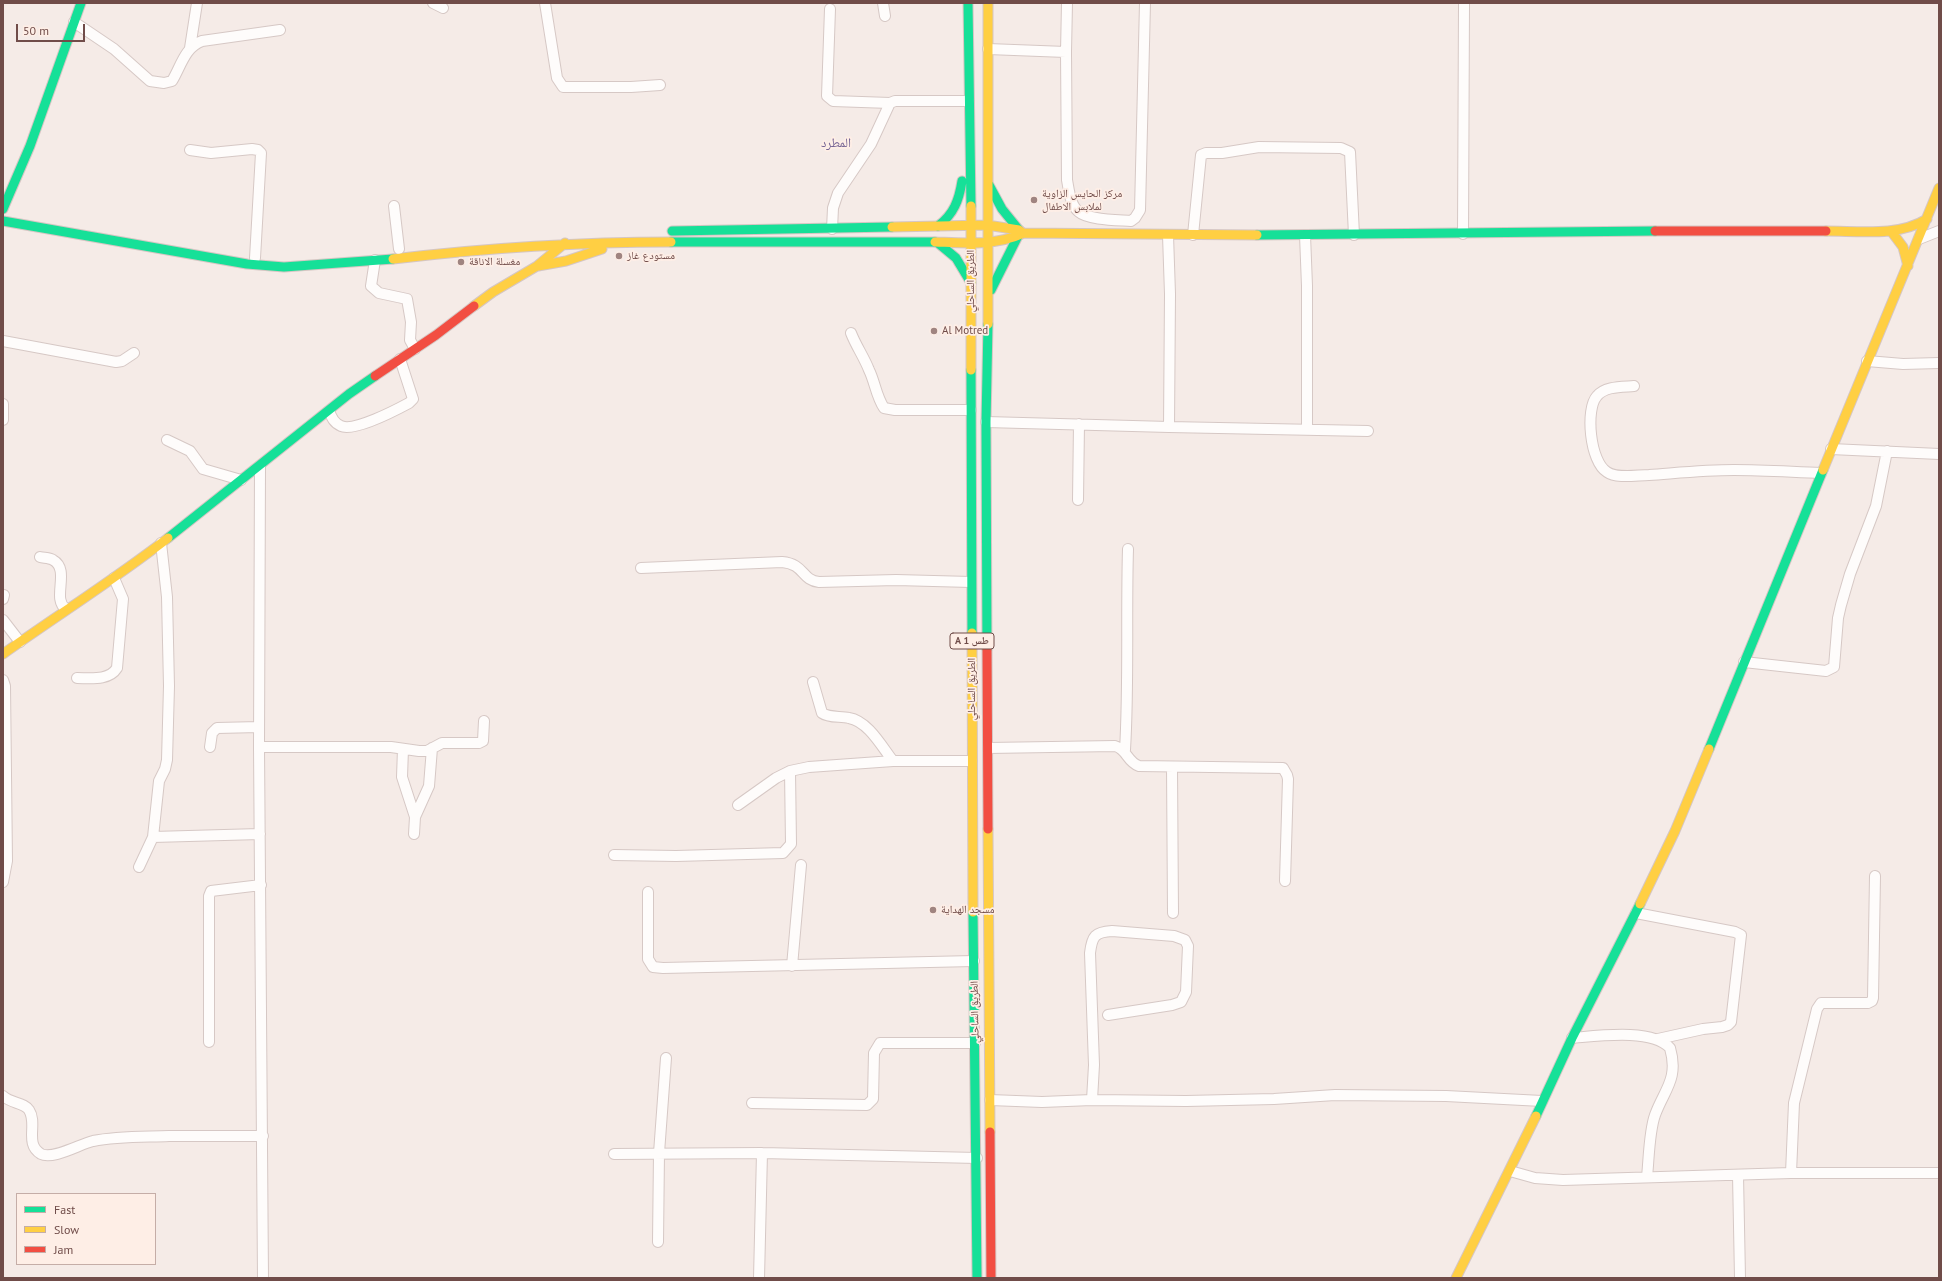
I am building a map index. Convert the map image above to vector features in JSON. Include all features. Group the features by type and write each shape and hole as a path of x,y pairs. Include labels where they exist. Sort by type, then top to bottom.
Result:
{"main road":[{"path":"81,3 8,212 247,264 300,267 472,250 564,244 618,242 971,243 988,242 1020,233"},
{"name":"الطريق الساحلي","path":"968,3 971,225 972,760 978,1278"},
{"name":"الطريق الساحلي","path":"988,3 988,297 986,422 991,1278"},
{"path":"938,226 954,213 959,201 965,170 970,162"},
{"path":"988,183 1002,209 1020,233"},
{"path":"1456,1278 1510,1171 1572,1038 1636,913 1675,831 1939,188"},
{"path":"662,232 971,225 987,225 1020,233 1168,235 1354,235 1643,231 1891,231 1916,226 1927,220"},
{"path":"3,221 214,256 299,259 434,245"},
{"path":"1891,231 1902,242 1908,266"},
{"path":"988,297 1002,266 1020,233"},
{"path":"3,654 66,609 114,578 161,543 329,412 349,394 415,349 493,292 537,266 564,244 570,235 556,235"},
{"path":"537,266 566,261 589,252 607,248 618,242"},
{"path":"938,243 956,258 971,283"}],"street":[{"path":"190,48 197,3"},
{"path":"433,3 443,8"},
{"path":"545,3 557,78 563,87 631,87 660,85"},
{"path":"883,3 885,16"},
{"path":"1067,3 1067,166 1070,198 1079,212 1095,217 1131,221 1140,210 1145,3"},
{"path":"1463,234 1464,3"},
{"path":"830,9 827,96 833,101 890,103 895,101 969,101"},
{"path":"74,22 108,44 146,78 157,83 164,83 172,80 190,48 194,44 202,41 280,30"},
{"path":"988,49 1066,52"},
{"path":"832,229 833,208 838,193 871,144 890,103"},
{"path":"1193,235 1202,155 1206,153 1222,153 1271,147 1341,148 1350,152 1354,235"},
{"path":"190,150 211,153 252,149 258,150 261,153 255,258"},
{"path":"394,206 399,249"},
{"path":"1919,239 1939,231"},
{"path":"1168,235 1170,294 1169,427"},
{"path":"1305,235 1307,286 1307,429"},
{"path":"375,260 371,286 379,294 407,299 411,322 410,340 415,349"},
{"path":"851,333 855,344 869,370 877,396 884,408 895,410 971,410"},
{"path":"3,341 116,362 122,361 134,353"},
{"path":"329,412 334,422 342,427 359,425 410,403 413,399 400,359"},
{"path":"1867,361 1903,364 1939,363"},
{"path":"1634,386 1614,388 1603,392 1594,399 1592,407 1591,436 1593,449 1598,463 1607,472 1618,475 1733,470 1822,473"},
{"path":"3,404 3,420"},
{"path":"986,422 1368,431"},
{"path":"1078,500 1079,424"},
{"path":"167,440 190,451 203,469 241,480"},
{"path":"1831,448 1939,454"},
{"path":"1744,662 1826,671 1834,667 1840,611 1850,574 1876,506 1887,451"},
{"path":"260,466 259,747 263,1278"},
{"path":"139,867 153,837 159,781 165,769 167,760 169,686 167,597 161,543"},
{"path":"1128,549 1126,595 1127,695 1125,750 1130,760 1139,766 1278,767 1286,771 1288,779 1285,881"},
{"path":"40,557 53,560 58,566 61,586 60,602 66,609"},
{"path":"641,568 782,562 795,565 812,581 819,582 896,580 971,582"},
{"path":"76,678 104,678 112,675 117,668 123,599 114,578"},
{"path":"3,620 20,642"},
{"path":"3,680 5,686 7,861 3,882"},
{"path":"813,682 817,702 822,713 825,715 850,718 861,722 893,761"},
{"path":"259,747 391,747 419,752 442,743 479,743 483,741 485,736 484,722"},
{"path":"210,747 212,733 217,728 259,727"},
{"path":"988,748 1115,746 1121,747 1125,750"},
{"path":"414,834 415,817 429,786 432,748"},
{"path":"404,749 402,777 415,817"},
{"path":"738,805 776,778 790,771 809,767 893,761 972,760"},
{"path":"1172,767 1172,913"},
{"path":"614,855 676,856 783,853 791,844 790,771"},
{"path":"153,837 260,834"},
{"path":"792,966 800,865"},
{"path":"1791,1173 1794,1103 1817,1008 1821,1003 1868,1003 1872,1001 1873,998 1875,876"},
{"path":"209,1042 209,896 211,891 261,885"},
{"path":"648,892 648,959 654,967 758,965 792,966 974,961"},
{"path":"1572,1038 1626,1035 1658,1039 1703,1029 1722,1027 1731,1022 1741,935 1735,932 1636,913"},
{"path":"1092,1100 1094,1065 1090,953 1092,941 1096,934 1103,931 1112,931 1174,936 1185,940 1188,946 1186,992 1181,1002 1108,1015"},
{"path":"1647,1177 1655,1115 1668,1089 1673,1064 1670,1048 1658,1039"},
{"path":"752,1103 867,1105 873,1099 874,1052 880,1044 975,1043"},
{"path":"658,1242 659,1153 666,1058"},
{"path":"990,1100 1042,1102 1092,1100 1186,1101 1274,1099 1335,1095 1446,1096 1542,1101"},
{"path":"3,1096 9,1101 23,1105 29,1109 31,1115 32,1143 36,1150 43,1155 54,1155 94,1141 136,1137 263,1136"},
{"path":"614,1154 762,1153 977,1158"},
{"path":"759,1278 762,1153"},
{"path":"1510,1171 1535,1178 1563,1180 1791,1173 1939,1173"},
{"path":"1738,1175 1740,1278"}],"traffic: fast":[{"path":"3,209 30,146 81,3"},
{"path":"968,3 971,206"},
{"path":"938,226 948,217 955,206 962,181"},
{"path":"989,185 1002,209 1019,230"},
{"path":"3,221 247,264 284,267 393,259"},
{"path":"672,231 892,227"},
{"path":"1257,235 1655,231"},
{"path":"991,290 1018,236"},
{"path":"671,242 935,242"},
{"path":"938,243 956,258 971,283"},
{"path":"987,649 986,422 988,324"},
{"path":"971,370 972,633"},
{"path":"168,538 349,394 375,376"},
{"path":"1709,749 1823,470"},
{"path":"1536,1116 1572,1038 1640,904"},
{"path":"973,912 977,1278"}],"traffic: slow":[{"path":"988,3 988,324"},
{"path":"1823,470 1939,188"},
{"path":"971,206 971,370"},
{"path":"1826,231 1891,231 1916,225 1927,219"},
{"path":"892,227 987,225 1019,230 1023,233"},
{"path":"1891,231 1903,247 1908,266"},
{"path":"935,242 991,242 1024,233 1257,235"},
{"path":"393,259 532,246 671,242"},
{"path":"474,306 493,292 537,266 565,243"},
{"path":"538,266 566,261 602,249"},
{"path":"3,654 168,538"},
{"path":"972,633 973,912"},
{"path":"1640,904 1675,831 1709,749"},
{"path":"988,829 990,1132"},
{"path":"1456,1278 1536,1116"}],"traffic: jam":[{"path":"1655,231 1826,231"},
{"path":"375,376 436,335 474,306"},
{"path":"987,649 988,829"},
{"path":"990,1132 991,1278"}],"place":[{"name":"مركز الحايس الزاوية لملابس الاطفال","path":"1034,200"},
{"name":"مستودع غاز","path":"619,256"},
{"name":"مغسلة الاناقة","path":"461,262"},
{"name":"Al Motred","path":"934,331"},
{"name":"مسجد الهداية","path":"933,910"}],"district":[{"name":"المطرد","path":"836,143"}]}
